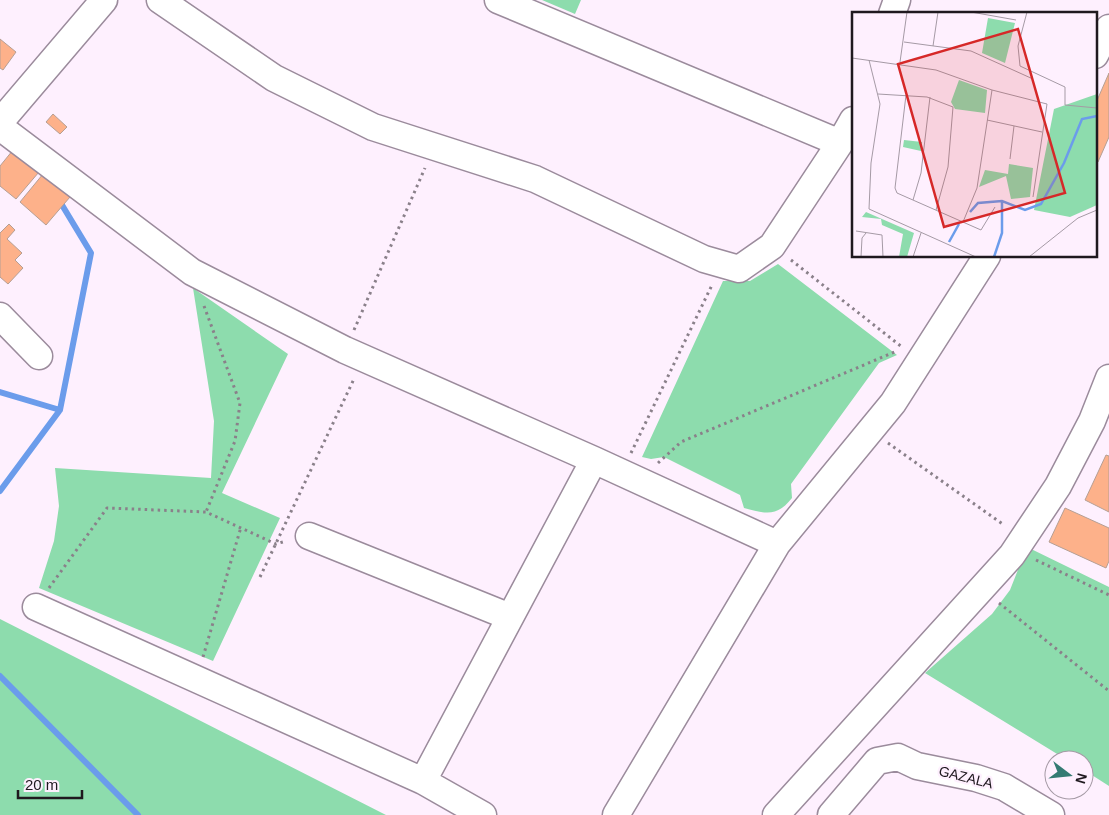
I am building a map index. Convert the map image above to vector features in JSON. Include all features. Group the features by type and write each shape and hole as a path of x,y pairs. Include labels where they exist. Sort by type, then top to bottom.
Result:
{"street":[{"path":"0,122 104,0"},
{"path":"160,0 274,78 373,127 535,179 704,259 739,269 772,246 852,122"},
{"path":"498,0 840,143"},
{"path":"893,12 897,0"},
{"path":"1096,52 1109,28"},
{"path":"0,127 192,272 355,354 778,544"},
{"path":"616,815 778,544 893,402 912,354 985,258"},
{"path":"0,316 39,356"},
{"path":"776,815 981,589 1019,544 1058,486 1092,421 1109,378"},
{"path":"423,781 594,460"},
{"path":"309,536 510,617"},
{"path":"36,607 423,781 483,815"},
{"name":"GAZALA","path":"831,815 877,760 898,757 917,766 986,781 1004,787 1051,815"}],"path":[{"path":"260,577 276,544 355,354 434,147"},
{"path":"772,246 912,354"},
{"path":"630,477 722,264"},
{"path":"192,272 240,403 235,441 206,512"},
{"path":"630,477 680,442 912,354"},
{"path":"870,431 1019,544 1109,595"},
{"path":"36,607 107,508 206,512 276,544 309,536"},
{"path":"196,679 241,528"},
{"path":"981,589 1109,691"}],"green space":[{"path":"542,0 581,0 575,14"},
{"path":"778,264 897,355 879,363 791,484 792,498 787,504 776,511 759,512 744,508 740,495 664,457 651,459 642,457 723,281 750,281"},
{"path":"193,288 288,354 222,493 280,518 213,661 39,588 54,541 59,506 55,468 211,478 214,421"},
{"path":"1027,547 1109,587 1109,786 1094,776 1094,750 1051,750 925,673 992,614 1010,590"},
{"path":"0,619 386,815 0,815"}],"building":[{"path":"0,39 16,52 3,70 0,68"},
{"path":"1109,73 1109,137 1098,162 1096,161 1096,103"},
{"path":"53,114 67,127 60,134 46,122"},
{"path":"13,150 39,172 16,199 0,186 0,166"},
{"path":"43,174 70,197 46,225 20,202"},
{"path":"9,224 15,230 7,239 22,253 15,260 23,268 8,284 0,277 0,233"},
{"path":"1106,455 1109,456 1109,512 1085,500"},
{"path":"1065,508 1109,528 1109,561 1106,568 1049,542"}],"waterway":[{"path":"0,491 60,410 91,253 59,200"},
{"path":"0,392 60,410"},
{"path":"0,676 138,815"}]}
